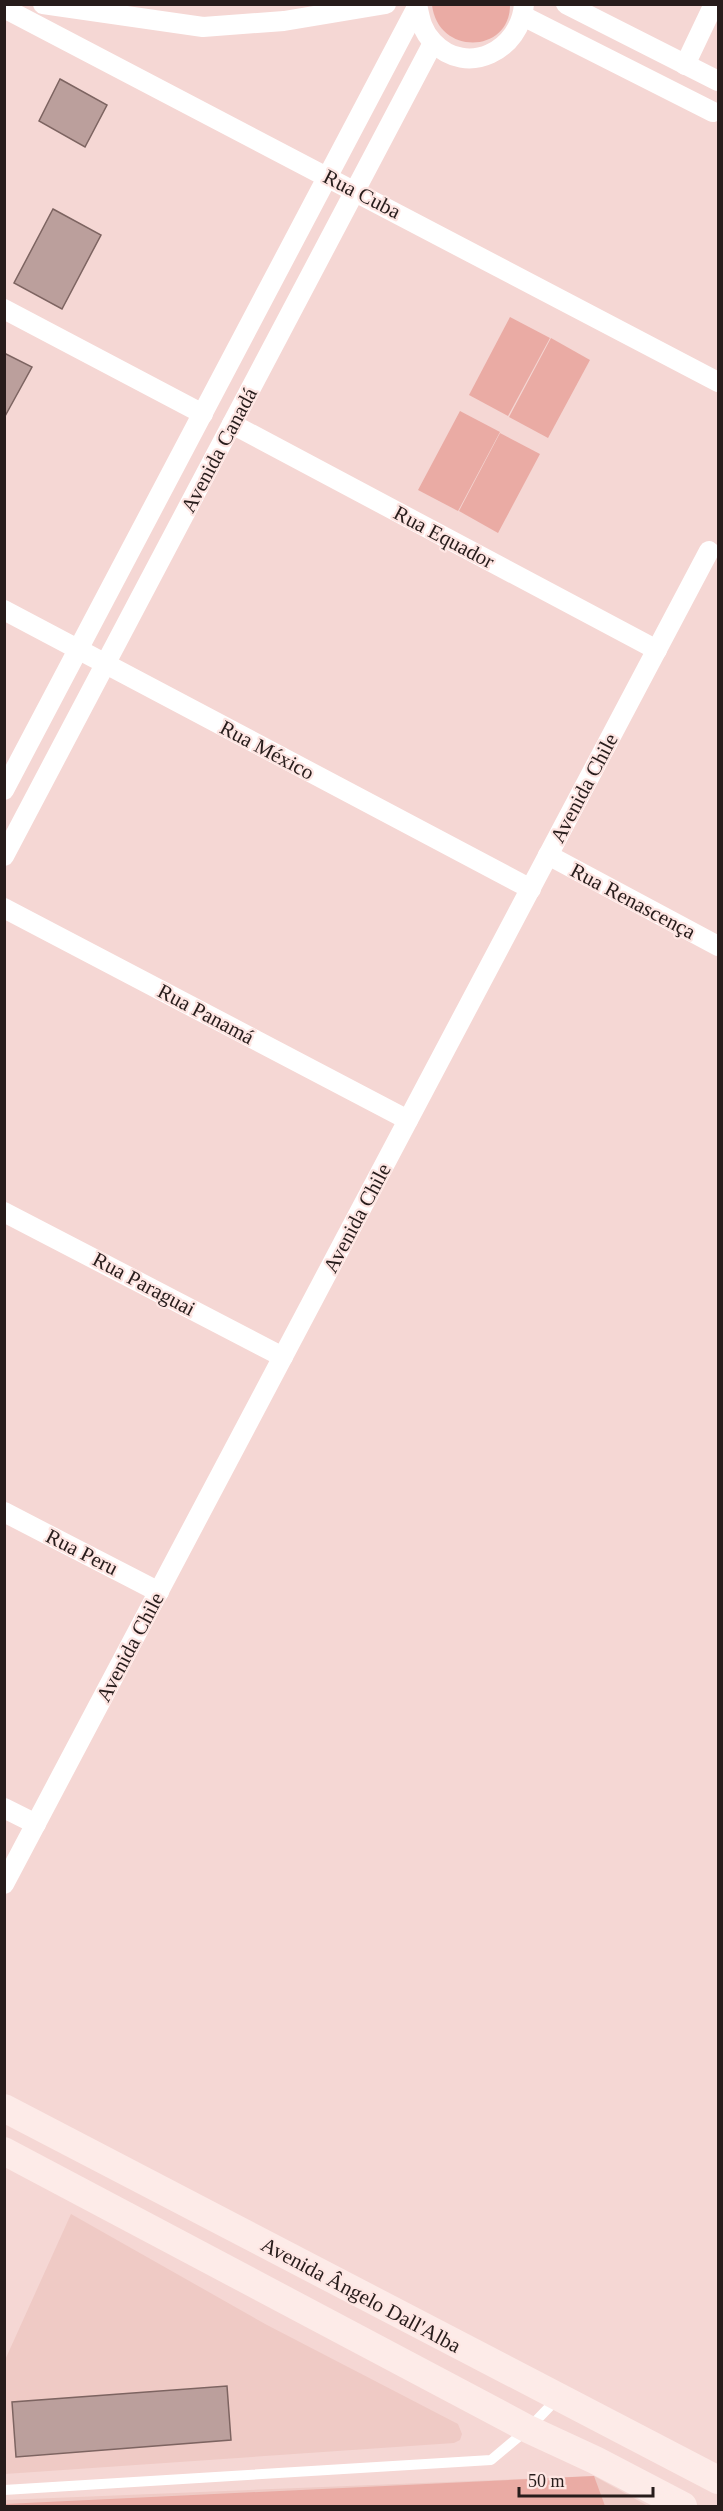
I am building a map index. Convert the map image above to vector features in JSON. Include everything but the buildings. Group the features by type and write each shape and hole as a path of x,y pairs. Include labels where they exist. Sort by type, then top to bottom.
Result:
{"main road":[{"name":"Avenida Ângelo Dall'Alba","path":"4,2108 718,2480"},
{"name":"Avenida Ângelo Dall'Alba","path":"4,2151 528,2429 595,2460 683,2506"}],"street":[{"path":"43,4 203,27 284,21 386,4"},
{"path":"566,4 718,81"},
{"path":"685,65 714,4"},
{"path":"417,6 422,29 433,43 447,52 462,57 486,55 507,44 517,31 523,10 713,112"},
{"name":"Avenida Canadá","path":"4,790 417,6"},
{"name":"Rua Cuba","path":"4,8 718,382"},
{"name":"Avenida Canadá","path":"4,856 433,43"},
{"path":"4,309 203,414"},
{"name":"Rua Equador","path":"232,424 657,650"},
{"name":"Avenida Chile","path":"4,1884 709,551"},
{"name":"Rua México","path":"4,610 531,889"},
{"name":"Rua Renascença","path":"548,855 718,946"},
{"name":"Rua Panamá","path":"4,908 408,1120"},
{"name":"Rua Paraguai","path":"4,1212 283,1357"},
{"name":"Rua Peru","path":"4,1512 159,1592"},
{"path":"4,1808 36,1824"}],"lane":[{"path":"4,2490 491,2460 528,2429 558,2397"}],"shaded area":[{"path":"432,5 510,5 507,21 499,33 487,40 473,42 459,40 447,33 437,22"},
{"path":"510,317 550,338 508,416 469,395"},
{"path":"551,338 590,360 548,438 509,417"},
{"path":"460,411 500,432 458,511 418,490"},
{"path":"500,433 540,454 498,533 459,511"},
{"path":"71,2214 267,2325 458,2424 462,2434 460,2440 454,2443 5,2474 5,2360"},
{"path":"594,2476 648,2506 5,2506 4,2500"},
{"path":"594,2476 605,2506 5,2506 5,2504"}]}
